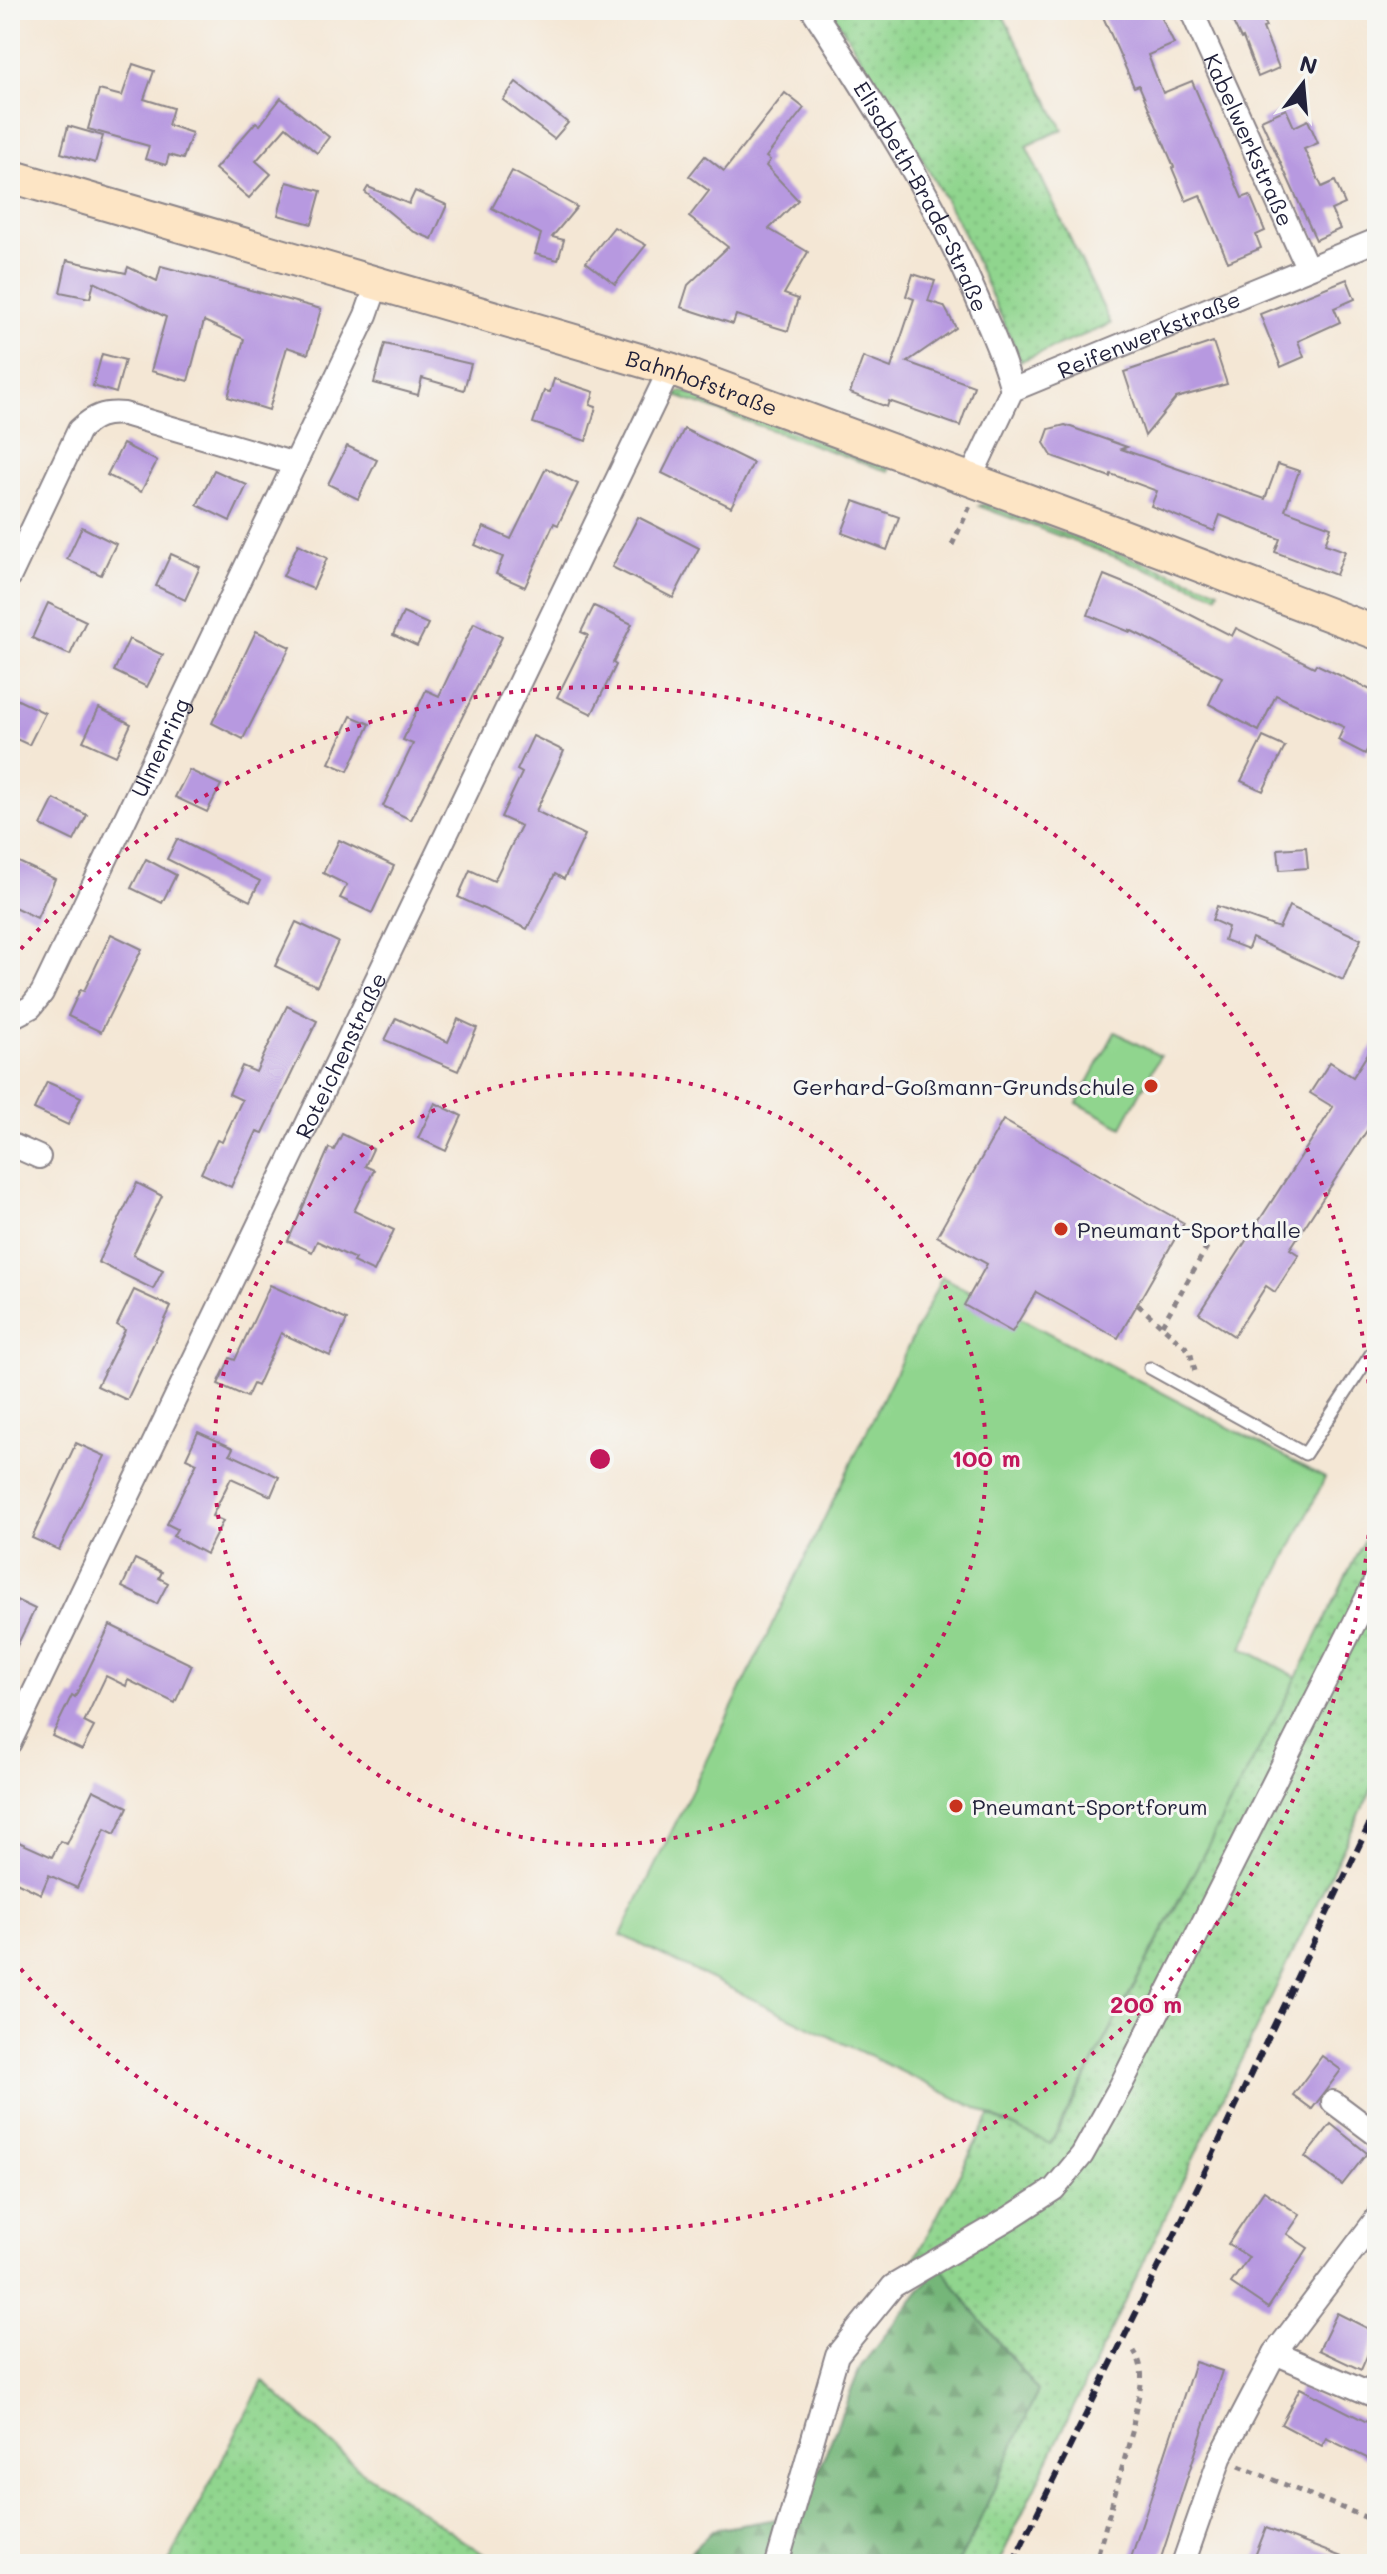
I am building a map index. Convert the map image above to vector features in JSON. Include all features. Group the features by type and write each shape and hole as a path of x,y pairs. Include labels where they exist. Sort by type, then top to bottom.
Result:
{"street":[{"name":"Elisabeth-Brade-Straße","path":"813,10 887,124 951,238 1005,363 1012,390"},
{"name":"Kabelwerkstraße","path":"1191,10 1307,267"},
{"name":"Bahnhofstraße","path":"10,176 378,281 670,369 1377,633"},
{"name":"Reifenwerkstraße","path":"1012,390 1377,240"},
{"name":"Ulmenring","path":"10,1018 31,1007 42,993 366,315 378,281"},
{"name":"Roteichenstraße","path":"10,1742 670,369"},
{"path":"970,479 1012,390"},
{"path":"10,576 79,430 91,419 106,412 124,414 295,464"},
{"path":"10,1144 39,1157"},
{"path":"777,2564 837,2355 893,2286 1054,2189 1082,2155 1121,2085 1377,1578"},
{"path":"1333,2102 1377,2135"},
{"path":"1183,2564 1220,2458 1275,2353 1377,2218"},
{"path":"1275,2353 1377,2397"}],"lane":[{"path":"1150,1368 1305,1454 1377,1345"}],"path":[{"path":"952,545 970,507 973,494 970,479"},
{"path":"1162,1325 1214,1235"},
{"path":"1138,1305 1190,1351 1201,1397"},
{"path":"1095,2564 1133,2429 1144,2375 1134,2351"},
{"path":"1220,2458 1377,2522"},
{"path":"1064,2564 1071,2559 1088,2564"}],"green space":[{"path":"831,10 1000,10 1063,129 1026,146 1111,324 1021,361 961,228 906,130"},
{"path":"682,391 890,468 889,471 676,396"},
{"path":"985,504 1219,590 1217,595 979,506"},
{"path":"1115,1032 1160,1056 1122,1127 1077,1103"},
{"name":"Pneumant-Sportforum","path":"942,1277 1325,1478 1242,1648 1297,1677 1050,2144 621,1935"},
{"path":"1377,1513 1377,1778 998,2564 956,2564 969,2544 1038,2391 940,2265 913,2262 990,2116 1051,2144 1297,1677"},
{"path":"940,2265 1038,2391 969,2544 956,2564 679,2564 712,2530 801,2515 861,2366"},
{"path":"263,2381 359,2469 498,2564 168,2564"}],"building":[{"path":"1100,10 1158,10 1174,44 1148,55 1163,93 1192,81 1242,198 1250,195 1265,231 1256,235 1261,248 1228,262 1200,195 1186,201 1139,85 1134,87"},
{"path":"1227,10 1258,10 1279,68 1258,77 1243,38"},
{"path":"133,64 154,71 144,99 173,108 168,125 192,133 183,159 169,155 166,165 145,159 149,146 88,129 99,90 122,96"},
{"path":"516,82 568,123 554,139 503,100"},
{"path":"785,93 804,108 766,157 770,160 766,166 798,200 769,229 808,252 784,294 798,299 788,331 736,315 733,324 681,307 688,285 728,247 689,217 709,191 689,176 705,156 724,171"},
{"path":"281,98 329,137 317,153 286,127 256,161 271,174 249,198 215,169 256,122 260,125"},
{"path":"1286,109 1294,127 1308,120 1318,143 1304,149 1322,187 1335,181 1345,204 1331,210 1340,229 1316,240 1261,120"},
{"path":"68,126 103,136 95,163 61,153"},
{"path":"512,171 577,207 552,237 564,240 558,260 535,254 541,234 492,208"},
{"path":"287,182 321,191 312,224 278,215"},
{"path":"368,187 409,204 415,191 447,205 432,239 412,231 365,192"},
{"path":"614,227 646,245 615,284 586,262"},
{"path":"67,260 126,273 128,267 157,281 161,266 321,309 308,354 287,347 269,410 228,397 244,339 204,321 188,381 151,371 166,317 94,282 90,298 60,292"},
{"path":"913,274 935,281 928,301 944,306 956,328 907,362 974,386 960,426 889,401 887,407 850,393 863,357 891,368 914,299 906,296"},
{"path":"1347,279 1355,299 1334,308 1340,322 1298,341 1304,357 1281,367 1260,314"},
{"path":"1213,342 1227,384 1176,398 1145,436 1124,372"},
{"path":"385,344 471,364 464,390 422,378 418,395 374,383"},
{"path":"102,354 125,360 116,393 93,386"},
{"path":"554,379 594,392 590,405 596,407 586,441 533,423 544,391 550,392"},
{"path":"1065,425 1127,447 1121,449 1265,499 1278,464 1299,471 1285,510 1331,527 1325,544 1345,551 1336,575 1275,552 1280,539 1220,515 1214,531 1151,506 1157,491 1052,456 1044,443 1049,429"},
{"path":"684,429 753,463 731,507 662,473"},
{"path":"123,444 157,461 141,492 107,475"},
{"path":"347,446 377,460 358,499 328,484"},
{"path":"546,468 578,484 558,525 554,523 525,587 496,574 503,557 475,545 484,527 511,539"},
{"path":"214,470 247,485 230,521 197,505"},
{"path":"854,501 899,517 887,550 842,533"},
{"path":"638,517 699,548 673,598 612,567"},
{"path":"82,527 116,544 101,575 67,559"},
{"path":"298,544 327,558 313,589 283,576"},
{"path":"171,554 200,567 185,600 156,586"},
{"path":"1104,575 1146,592 1232,636 1236,628 1314,667 1316,664 1377,693 1377,729 1365,754 1338,740 1344,727 1276,695 1259,731 1209,704 1222,677 1130,630 1088,615"},
{"path":"48,603 86,621 70,655 32,638"},
{"path":"594,606 632,624 592,714 557,697 588,635 581,632"},
{"path":"403,613 428,624 417,646 393,635"},
{"path":"474,623 502,637 411,820 383,806 413,744 403,740 426,690 439,696"},
{"path":"256,631 290,647 243,739 212,723"},
{"path":"129,639 163,655 147,687 114,671"},
{"path":"10,696 45,713 29,745 10,736"},
{"path":"99,708 131,724 116,756 83,741"},
{"path":"351,716 370,724 348,771 329,763"},
{"path":"533,736 564,751 536,811 585,835 564,879 555,874 527,929 458,897 470,870 494,881 521,826 501,817 522,773 517,770"},
{"path":"1263,737 1285,747 1263,791 1241,781"},
{"path":"189,770 221,785 207,812 175,797"},
{"path":"54,799 87,815 74,841 41,825"},
{"path":"177,839 260,881 250,901 167,859"},
{"path":"339,840 394,866 372,913 340,898 347,885 323,873"},
{"path":"1306,847 1308,868 1280,870 1278,849"},
{"path":"10,858 55,879 37,918 10,905"},
{"path":"146,859 176,875 162,903 131,888"},
{"path":"1217,906 1279,928 1289,906 1361,939 1343,980 1252,938 1248,949 1224,940 1228,927 1212,920"},
{"path":"296,922 338,942 317,986 275,966"},
{"path":"111,934 142,949 101,1032 68,1016 80,990 84,991"},
{"path":"287,1006 317,1021 263,1133 257,1131 231,1187 201,1173 217,1140 222,1142 242,1100 229,1094 242,1066 256,1072"},
{"path":"396,1018 448,1042 458,1019 477,1028 458,1071 385,1040"},
{"path":"1377,1039 1377,1115 1290,1249 1299,1255 1275,1292 1266,1286 1234,1336 1199,1313 1333,1107 1310,1093 1330,1062 1353,1077"},
{"path":"47,1082 81,1097 68,1125 34,1109"},
{"path":"435,1103 462,1116 446,1151 418,1138"},
{"name":"Pneumant-Sporthalle","path":"1003,1120 1184,1223 1118,1338 1036,1292 1012,1332 964,1305 987,1264 937,1236"},
{"path":"342,1134 373,1149 365,1166 374,1170 354,1211 394,1230 374,1272 317,1241 312,1252 288,1241 329,1148 334,1150"},
{"path":"137,1183 162,1196 133,1255 163,1270 153,1289 98,1262"},
{"path":"270,1285 347,1320 330,1356 281,1333 257,1386 253,1384 247,1397 218,1384 230,1358 235,1360"},
{"path":"134,1290 171,1307 127,1400 97,1386 125,1330 117,1325"},
{"path":"198,1432 233,1448 230,1454 279,1477 271,1496 231,1478 212,1516 223,1521 206,1554 173,1536 177,1529 167,1524 197,1463 186,1458"},
{"path":"76,1443 105,1456 59,1550 32,1538"},
{"path":"135,1559 162,1572 159,1578 168,1583 157,1604 122,1587"},
{"path":"10,1597 35,1609 10,1660"},
{"path":"110,1625 192,1665 175,1703 128,1680 126,1686 106,1676 84,1722 94,1727 82,1750 52,1736"},
{"path":"93,1790 128,1807 115,1834 105,1829 77,1888 49,1875 41,1894 10,1879 10,1838 52,1857 60,1841 67,1844"},
{"path":"1322,2056 1341,2070 1312,2109 1293,2095"},
{"path":"1331,2124 1367,2153 1342,2185 1305,2157"},
{"path":"1264,2191 1300,2215 1287,2234 1308,2248 1268,2308 1231,2283 1249,2257 1228,2244"},
{"path":"1337,2313 1377,2333 1361,2370 1319,2350"},
{"path":"1195,2362 1222,2371 1159,2564 1149,2564 1131,2558"},
{"path":"1300,2388 1377,2427 1377,2463 1326,2438 1322,2446 1281,2424"},
{"path":"1266,2528 1355,2562 1355,2564 1252,2564"}],"railway":[{"path":"1012,2564 1178,2228 1377,1808"}],"place":[{"name":"Gerhard-Goßmann-Grundschule","path":"1151,1086"},
{"name":"Pneumant-Sporthalle","path":"1061,1229"},
{"name":"Pneumant-Sportforum","path":"956,1806"}]}
